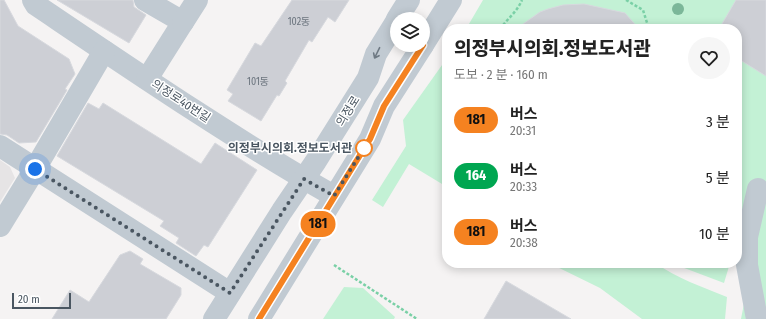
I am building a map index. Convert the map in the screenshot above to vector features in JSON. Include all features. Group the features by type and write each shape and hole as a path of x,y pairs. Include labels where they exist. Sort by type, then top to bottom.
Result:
{"street":[{"name":"의정로40번길","path":"33,0 36,5 104,51 277,164 334,196"},
{"path":"145,0 183,22"},
{"path":"147,79 197,0"},
{"name":"의정로","path":"401,12 409,0"},
{"path":"436,25 442,0"},
{"path":"430,34 451,0"},
{"name":"의정로","path":"214,319 368,78 376,54 390,31"},
{"path":"0,226 104,51"},
{"path":"259,319 370,139 384,106 419,52"},
{"path":"0,146 230,293"},
{"path":"757,319 747,265 747,237 758,189"}],"path":[{"path":"504,24 519,8 522,0"},
{"path":"626,0 642,10 647,24"},
{"path":"334,265 417,319"}],"shaded area":[{"path":"0,160 10,167 15,178 0,202"}],"green space":[{"path":"483,0 766,0 766,186 742,226 742,24 469,24"},
{"path":"442,65 442,184 409,164 383,207 372,200 406,146 403,120"},
{"path":"766,189 766,319 741,319"},
{"path":"559,268 663,268 681,278 727,297 725,319 642,319 600,288"},
{"path":"684,268 728,268 724,283"},
{"path":"344,287 363,288 395,317 394,319 323,319"}],"building":[{"path":"0,0 4,0 18,26 69,59 75,74 65,89 67,90 36,142 19,143 7,135 0,134"},
{"path":"57,0 133,0 134,7 146,15 129,43"},
{"path":"292,0 349,0 335,22 328,17 312,42 309,40 285,81 287,83 279,96 277,95 261,121 228,101 233,94 227,90 255,43 261,46"},
{"path":"736,0 766,0 766,76 742,61 742,24 722,24"},
{"path":"584,4 625,13 635,24 523,24 540,12 563,5"},
{"path":"88,103 99,109 103,103 201,164 215,143 257,170 208,247 204,245 196,256 176,243 179,238 160,226 164,221 57,156"},
{"path":"130,251 143,259 140,264 181,288 181,295 166,319 52,319 70,290 89,302 120,255"},
{"path":"506,281 571,319 484,319"}],"bus line":[{"name":"181","path":"259,319 370,139 384,106 419,52"}],"place":[{"name":"의정부시의회.정보도서관","path":"364,148"}],"route":[{"path":"35,169 230,293 304,179 334,196 364,148"}]}
